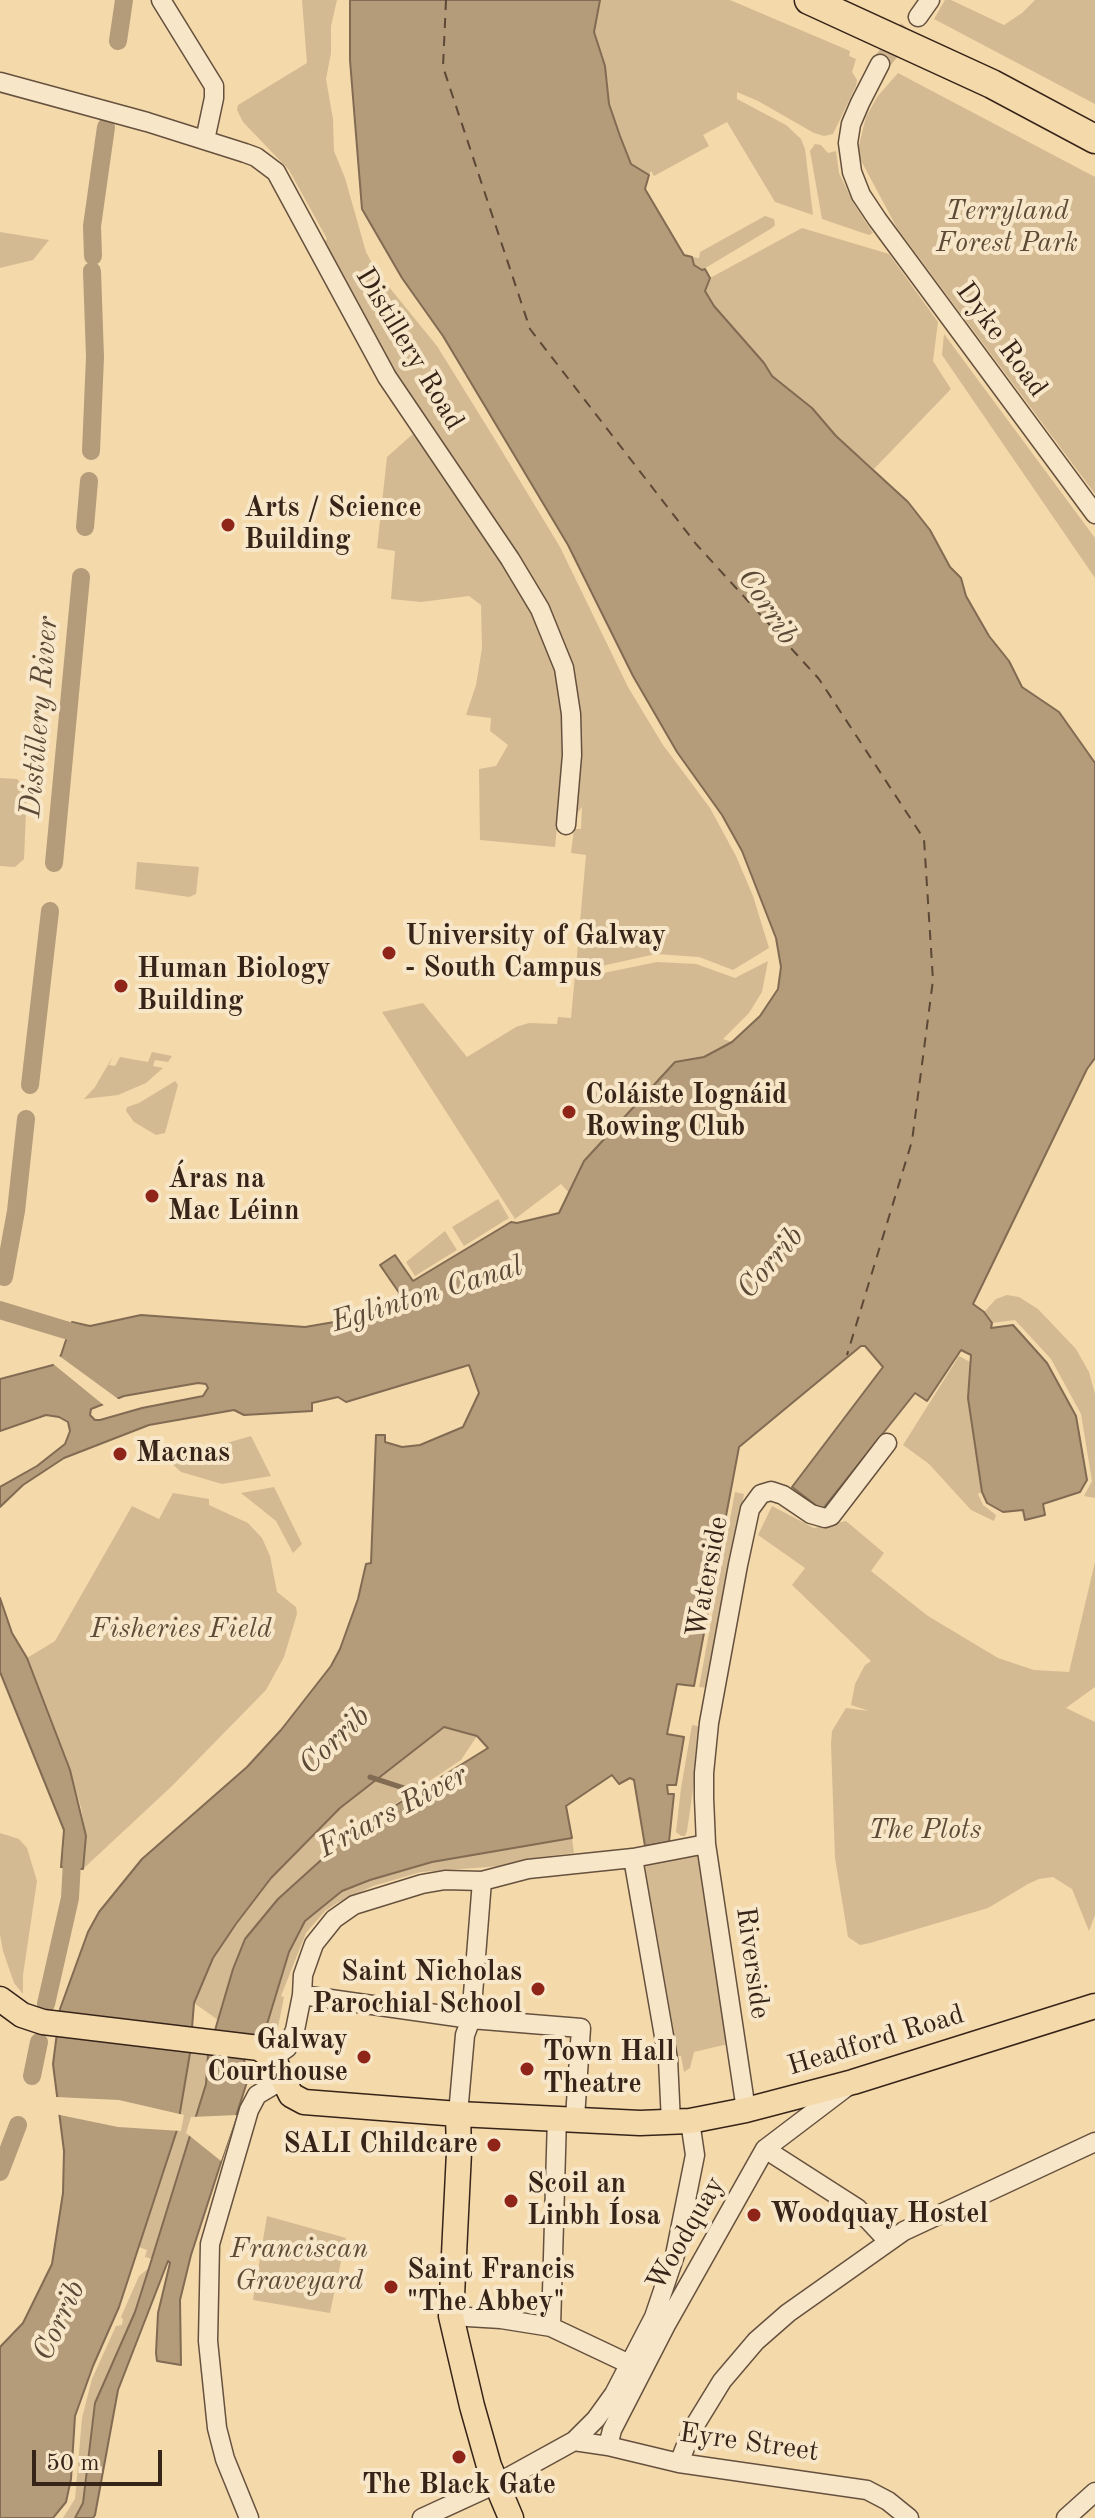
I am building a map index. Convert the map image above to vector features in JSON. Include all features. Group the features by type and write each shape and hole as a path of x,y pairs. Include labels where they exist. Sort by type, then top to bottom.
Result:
{"highway":[{"path":"809,0 992,84 1095,139"}],"main road":[{"path":"1,2002 27,2017 57,2024 272,2061"},
{"name":"Headford Road","path":"272,2061 291,2095 304,2102 458,2114 681,2122 746,2110 853,2082 1095,2006"},
{"path":"458,2114 451,2316 472,2406 496,2484 511,2518"}],"street":[{"path":"161,0 214,86 205,140"},
{"path":"918,17 930,0"},
{"name":"Dyke Road","path":"880,64 851,124 848,143 852,172 861,195 1095,514"},
{"name":"Distillery Road","path":"0,82 205,140 256,157 276,172 387,377 510,559 540,609 564,668 571,714 572,755 566,825"},
{"name":"Waterside","path":"711,1871 706,1844 704,1773 709,1723 750,1509 765,1491 783,1495 811,1514 825,1518 831,1516 887,1443"},
{"path":"249,2518 225,2459 217,2428 208,2341 210,2244 249,2110 272,2061 287,2048 295,2030 308,1957 327,1927 343,1911 422,1884 445,1880 482,1881 528,1869 633,1858 706,1844"},
{"name":"Woodquay","path":"608,2446 668,2281 695,2155 681,2122 633,1858"},
{"name":"Riverside","path":"711,1871 746,2110"},
{"path":"458,2114 465,2035 471,2019 482,1881"},
{"path":"302,1995 471,2019 581,2028 566,2118 551,2327"},
{"name":"Woodquay","path":"422,2518 496,2484 574,2441 596,2419 667,2323 765,2149 853,2082"},
{"path":"679,2463 692,2430 722,2381 756,2341 800,2304 888,2241 989,2190 1095,2142"},
{"path":"765,2149 857,2208 888,2241"},
{"path":"451,2316 501,2319 551,2327 637,2367"},
{"name":"Eyre Street","path":"574,2441 679,2463 867,2490 888,2501 909,2518"},
{"path":"1066,2518 1095,2492"}],"green space":[{"path":"302,0 337,0 326,79 333,119 334,151 366,252 376,271 437,346 494,438 560,547 628,687 663,745 710,808 736,856 753,896 769,948 733,970 699,957 656,954 592,968 576,967 586,855 571,853 574,829 581,829 582,807 575,816 573,679 394,372 289,170 243,122 237,110 238,105 307,63"},
{"path":"600,0 730,0 850,51 849,56 856,59 852,72 857,80 856,86 833,134 824,136 814,133 737,92 737,99 786,125 801,139 813,215 775,202 727,122 703,135 709,146 654,176 651,171 649,175 631,164 609,104 607,79 594,32"},
{"path":"945,0 1004,25 1035,0 1095,0 1095,104 934,19"},
{"name":"Terryland Forest Park","path":"898,73 1095,177 1095,494 897,228 857,153 866,117 877,97"},
{"path":"815,144 821,145 828,153 836,151 839,173 873,233 869,235 822,219 810,151"},
{"path":"765,216 774,219 772,228 702,270 694,265 692,257 699,258 700,252"},
{"path":"802,228 889,254 938,322 933,361 951,389 874,469 836,436 812,408 772,376 705,291 710,278"},
{"path":"0,232 49,240 33,260 0,268"},
{"path":"944,334 1095,538 1095,578 942,355"},
{"path":"414,433 509,571 527,601 552,657 564,722 555,847 480,840 479,769 496,766 508,745 490,731 491,718 466,715 476,685 482,648 481,605 469,596 421,602 391,599 395,551 377,548 387,457"},
{"path":"0,778 17,779 27,789 24,859 15,867 0,866"},
{"path":"137,862 199,867 196,894 189,897 135,889"},
{"path":"768,961 762,992 749,1013 723,1039 732,1042 704,1057 675,1063 584,1161 569,1193 561,1184 515,1219 382,1012 423,1003 467,1057 516,1027 529,1023 557,1024 558,1017 571,1018 575,975 594,975 657,962 696,964 735,978"},
{"path":"152,1052 172,1056 168,1062 155,1060 153,1066 163,1068 146,1083 118,1095 84,1099 95,1087 113,1056 109,1065 115,1066 120,1057 148,1062"},
{"path":"175,1081 178,1085 165,1133 156,1135 134,1122 126,1111 127,1107"},
{"path":"498,1199 509,1218 464,1246 452,1227"},
{"path":"445,1231 457,1250 415,1276 406,1262"},
{"path":"1007,1295 1019,1297 1038,1309 1076,1349 1089,1372 1095,1394 1095,1498 1084,1496 1092,1481 1081,1414 1051,1359 1015,1320 992,1323 984,1312 996,1299"},
{"path":"959,1356 970,1362 968,1398 982,1492 978,1494 983,1505 996,1515 994,1521 971,1510 929,1464 903,1445"},
{"path":"251,1436 271,1476 222,1484 181,1472 168,1460"},
{"path":"274,1487 302,1544 293,1553 276,1521 241,1493"},
{"path":"735,1492 744,1494 709,1688 699,1687"},
{"name":"Fisheries Field","path":"173,1493 209,1499 209,1505 248,1523 262,1538 270,1556 277,1592 296,1607 297,1614 284,1657 266,1690 172,1786 83,1869 86,1836 81,1807 27,1658 55,1641 132,1506 159,1519"},
{"name":"The Plots","path":"772,1506 814,1528 846,1521 884,1553 871,1571 928,1616 998,1658 1034,1670 1069,1672 1095,1562 1095,1687 1066,1708 1095,1722 1095,1915 1089,1931 1072,1889 1053,1877 1028,1884 988,1908 870,1943 860,1945 848,1937 835,1858 832,1731 846,1708 869,1711 851,1705 855,1684 865,1665 871,1661 792,1585 805,1568 758,1535"},
{"path":"692,1725 702,1727 687,1831 685,1836 681,1836 676,1832"},
{"path":"444,1727 477,1736 461,1760 351,1833 225,1995 218,2020 194,2003 213,1958 271,1878 340,1808"},
{"path":"0,1833 19,1839 27,1848 37,1881 23,1994 14,1983 0,1935"},
{"path":"572,1838 574,1853 501,1866 421,1872 373,1886 337,1903 325,1911 306,1933 281,1996 284,1997 278,2027 272,2033 264,2034 297,1934 305,1921 342,1891 432,1862"},
{"path":"701,1854 728,2044 694,2052 690,2068 684,2072 681,2056 678,2056 644,1861"},
{"path":"190,2053 208,2055 206,2084 152,2259 145,2257 147,2250 139,2247 177,2130"},
{"name":"Franciscan Graveyard","path":"267,2216 346,2238 330,2313 253,2300"},
{"path":"149,2268 135,2312 95,2403 83,2504 75,2518 63,2518 75,2499 82,2418 92,2379 116,2326 122,2325 121,2317 139,2276"}],"water":[{"path":"350,0 600,0 594,32 605,66 609,104 620,136 631,164 649,175 645,189 684,255 692,257 694,265 705,269 710,278 705,291 714,306 772,376 812,408 836,436 908,502 930,530 950,567 961,578 966,596 989,636 1009,661 1022,687 1059,712 1095,763 1095,1058 973,1304 984,1312 992,1323 991,1328 1013,1325 1047,1363 1076,1416 1087,1480 1080,1492 1043,1504 1045,1515 1025,1520 1023,1510 1003,1512 987,1503 982,1492 968,1398 971,1355 961,1350 927,1401 915,1393 822,1510 792,1487 883,1367 865,1346 861,1346 739,1447 694,1686 677,1684 667,1734 684,1737 676,1785 667,1785 668,1794 674,1794 669,1842 645,1846 634,1780 630,1778 619,1784 612,1775 566,1806 572,1838 432,1862 370,1880 342,1891 305,1921 289,1952 264,2034 244,2059 248,2079 191,2255 180,2300 181,2365 157,2361 156,2353 158,2313 168,2261 118,2390 95,2515 93,2518 75,2518 83,2503 95,2403 135,2312 206,2084 208,2055 245,1939 278,1899 351,1833 488,1748 477,1736 444,1727 340,1808 271,1878 236,1924 213,1958 194,2003 190,2053 177,2130 119,2307 75,2416 71,2479 66,2502 53,2518 0,2518 0,2347 23,2323 52,2264 63,2193 64,2151 53,2064 60,2009 88,1932 99,1912 142,1859 247,1767 281,1730 331,1666 358,1599 366,1564 371,1563 376,1435 385,1435 385,1442 402,1447 420,1445 463,1427 479,1393 469,1365 346,1402 338,1397 312,1403 312,1411 244,1415 234,1410 149,1425 64,1458 23,1485 0,1507 0,1487 37,1466 65,1444 70,1431 68,1422 46,1415 0,1431 0,1379 53,1365 61,1355 72,1322 90,1326 141,1315 305,1327 340,1321 379,1308 400,1294 380,1265 395,1255 413,1281 511,1222 559,1213 584,1161 675,1062 704,1057 732,1042 760,1016 778,989 781,967 776,938 742,851 722,815 677,752 633,676 568,545 443,336 402,278 362,209 350,60","holes":["206,1384 208,1388 203,1396 100,1420 90,1415 91,1409 124,1396"]},
{"path":"0,1598 70,1770 86,1836 83,1869 61,1867 64,1830 0,1672"}],"pier":[{"path":"58,1355 121,1401 106,1407 52,1363"},
{"path":"53,2095 119,2100 184,2115 181,2131 118,2127 55,2114"},
{"path":"237,2115 221,2161 186,2133 191,2117"}],"waterway":[{"name":"Distillery River","path":"118,41 124,0"},
{"name":"Distillery River","path":"93,256 92,226 106,127"},
{"name":"Distillery River","path":"91,451 95,357 92,271"},
{"name":"Distillery River","path":"85,527 89,481"},
{"name":"Distillery River","path":"54,863 81,577"},
{"name":"Distillery River","path":"30,1085 50,911"},
{"name":"Distillery River","path":"4,1277 16,1211 26,1119"},
{"name":"Distillery River","path":"0,1310 92,1338"},
{"name":"Friars River","path":"370,1777 422,1794"},
{"name":"Distillery River","path":"46,2004 70,1898 73,1844"},
{"name":"Distillery River","path":"32,2076 39,2042"},
{"name":"Distillery River","path":"0,2172 18,2125"}],"ferry route":[{"path":"446,0 443,67 530,329 696,544 819,679 924,839 933,980 912,1141 847,1355"}],"tunnel":[{"path":"880,64 918,17"}],"place":[{"name":"Arts / Science Building","path":"228,525"},
{"name":"University of Galway - South Campus","path":"389,953"},
{"name":"Human Biology Building","path":"121,986"},
{"name":"Coláiste Iognáid Rowing Club","path":"569,1112"},
{"name":"Áras na Mac Léinn","path":"152,1196"},
{"name":"Macnas","path":"120,1454"},
{"name":"Saint Nicholas Parochial School","path":"538,1989"},
{"name":"Galway Courthouse","path":"364,2057"},
{"name":"Town Hall Theatre","path":"527,2069"},
{"name":"SALI Childcare","path":"494,2145"},
{"name":"Scoil an Linbh Íosa","path":"511,2201"},
{"name":"Woodquay Hostel","path":"754,2215"},
{"name":"Saint Francis \"The Abbey\"","path":"391,2287"},
{"name":"The Black Gate","path":"459,2457"}],"water label":[{"name":"Corrib","path":"767,607"},
{"name":"Corrib","path":"771,1263"},
{"name":"Eglinton Canal","path":"427,1295"},
{"name":"Corrib","path":"335,1741"},
{"name":"Corrib","path":"60,2321"}]}
